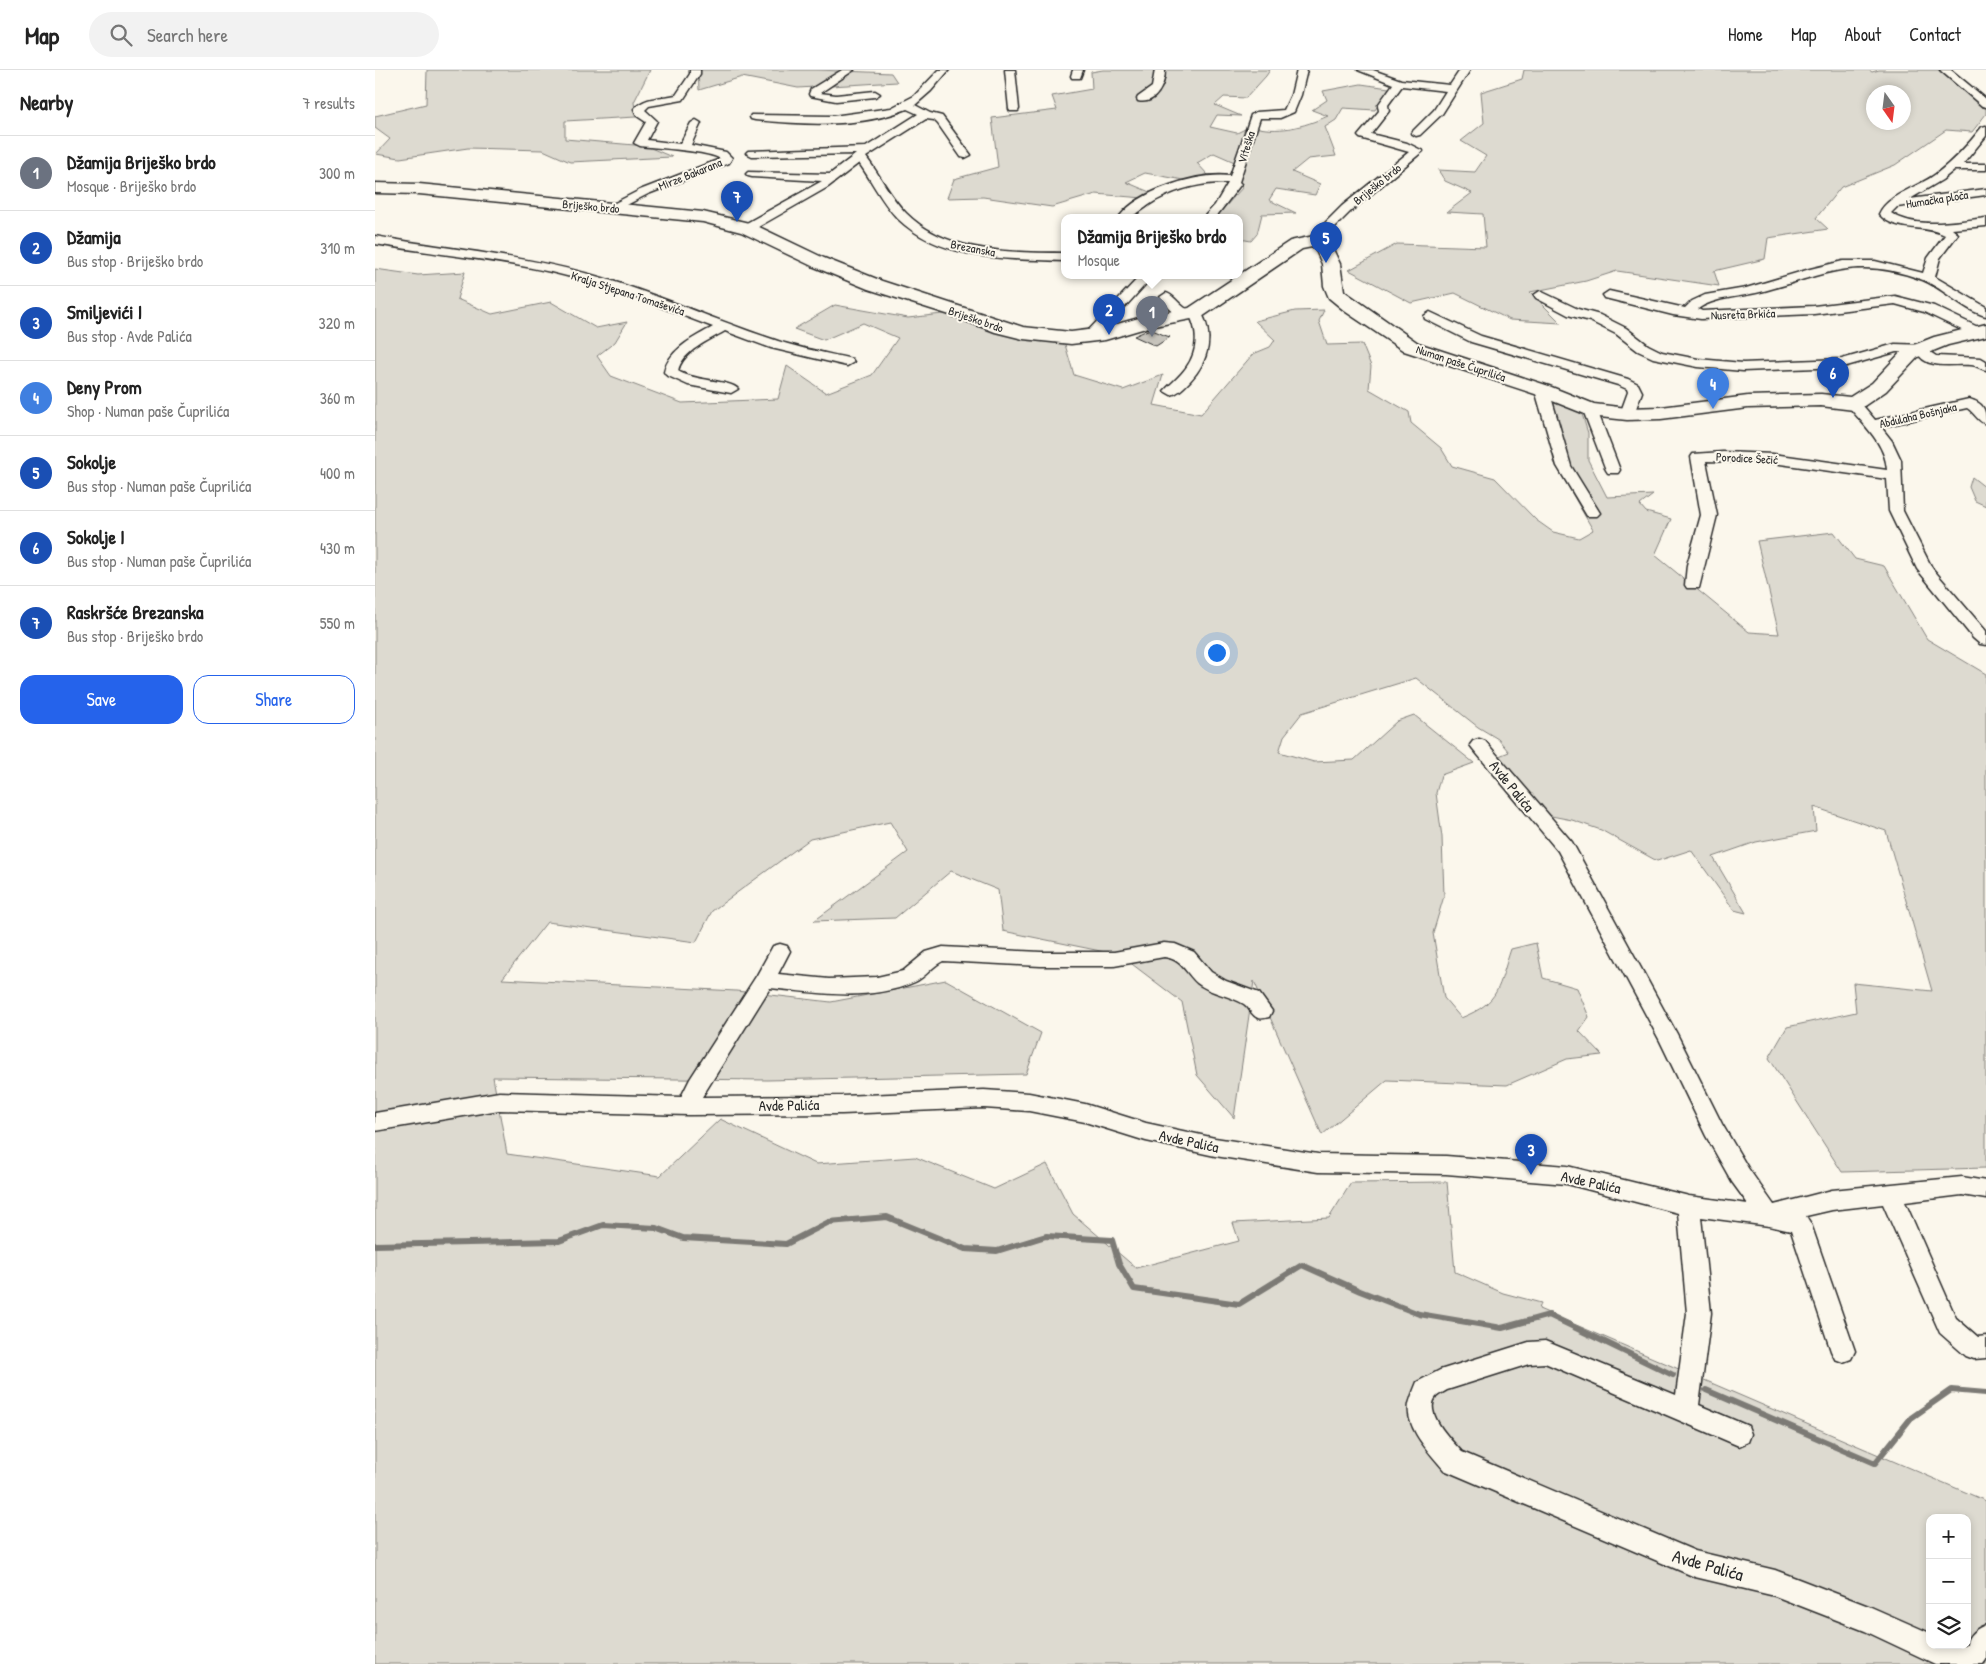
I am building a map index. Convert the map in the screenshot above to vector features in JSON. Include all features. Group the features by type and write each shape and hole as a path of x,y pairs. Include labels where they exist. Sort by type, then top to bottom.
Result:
{"street":[{"name":"Mirze Bakarana","path":"613,208 644,192 726,160 722,154 714,152 684,147 641,144 644,134 652,121 641,114 639,109 646,103 682,96 687,82 695,74 695,70"},
{"path":"849,70 815,91 814,94 831,97 875,94"},
{"path":"755,117 802,120 853,117 881,113 907,105 945,70"},
{"path":"1009,70 1014,109"},
{"path":"1142,99 1156,92 1159,85 1160,70"},
{"name":"Viteška","path":"1213,214 1220,208 1235,184 1255,115 1279,116 1289,112 1296,95 1302,70"},
{"path":"1363,70 1399,83 1452,88"},
{"path":"1416,133 1438,112 1465,70"},
{"path":"1945,70 1986,104"},
{"name":"Briješko brdo","path":"375,188 419,189 703,217 747,228 818,262 859,279 1002,328 1045,337 1090,337 1147,322 1191,314 1296,245 1314,241 1346,209 1417,151 1403,145 1364,136 1384,110 1383,105 1399,83"},
{"path":"907,105 923,111 924,115"},
{"path":"747,228 797,201 833,178 864,153 924,115 938,118 965,155"},
{"name":"Mirze Bakarana","path":"684,147 696,123"},
{"name":"Humačka ploča","path":"1986,129 1965,156 1952,167 1938,178 1888,207 1885,214 1894,220 1946,231 1986,222"},
{"path":"751,153 864,153"},
{"name":"Brezanska","path":"864,153 894,206 904,218 928,235 947,244 968,250 1015,256 1061,257"},
{"path":"1952,167 1986,167"},
{"path":"752,174 833,178"},
{"path":"1129,214 1160,192 1174,187 1224,179 1232,180 1235,184"},
{"name":"Humačka ploča","path":"1888,207 1962,194 1986,192"},
{"path":"1946,231 1934,258 1928,278 1986,312"},
{"name":"Kralja Stjepana Tomaševića","path":"375,240 430,250 488,256 561,271 601,282 776,345 847,362"},
{"name":"Numan paše Čuprilića","path":"1314,241 1322,245 1331,264 1333,286 1336,294 1353,308 1411,347 1542,390 1590,410 1627,414 1661,414 1748,402 1821,400 1854,404"},
{"name":"Nusreta Brkića","path":"1928,278 1880,266 1858,264 1824,268 1745,292 1708,299 1691,308 1694,313 1705,315 1777,313 1895,300 1929,309 1982,331"},
{"path":"1090,337 1122,300 1144,279"},
{"path":"1541,295 1573,312 1595,318 1615,327 1651,352 1698,363 1743,367 1843,363 1895,348 1922,348"},
{"path":"1609,295 1673,311 1694,313"},
{"path":"1166,297 1173,306 1191,314 1201,324 1203,339 1201,354 1183,382 1171,391"},
{"name":"Numan paše Čuprilića","path":"1430,316 1476,339 1623,382 1633,387 1635,392 1627,414"},
{"path":"724,326 680,355 673,362 671,372 677,377 694,383 731,389"},
{"path":"1854,404 1879,387 1911,353 1941,341 1982,331"},
{"path":"1922,348 1924,354 1933,360 1976,361 1986,366"},
{"path":"1542,390 1564,466 1592,513"},
{"name":"Abdulaha Bošnjaka","path":"1873,425 1969,403 1977,408 1986,420"},
{"name":"Abdulaha Bošnjaka","path":"1854,404 1885,440 1894,460 1896,511 1925,569 1986,640"},
{"path":"1590,410 1613,470"},
{"name":"Porodice Šečić","path":"1693,585 1695,565 1709,515 1698,456 1775,459 1896,476"},
{"name":"Avde Palića","path":"1479,745 1565,847 1670,1040 1714,1130 1740,1175 1769,1216"},
{"path":"765,980 844,987 875,985 892,982 911,975 933,956 943,954 1041,959 1114,959 1164,950 1175,951 1187,957 1204,977 1219,986 1251,999 1262,1011"},
{"path":"688,1106 697,1085 765,980 781,951"},
{"name":"Avde Palića","path":"375,1122 499,1102 688,1106 841,1105 984,1099 1029,1102 1085,1113 1146,1132 1215,1148 1318,1163 1446,1165 1567,1175 1689,1206 1769,1216 1800,1224 1843,1351"},
{"name":"Avde Palića","path":"1769,1216 1832,1200 1962,1186 1986,1190"},
{"path":"1889,1194 1948,1325 1974,1348 1986,1348"},
{"path":"1686,1412 1699,1313 1689,1206"},
{"name":"Avde Palića","path":"1739,1434 1594,1371 1545,1352 1529,1354 1440,1381 1426,1390 1421,1406 1424,1422 1434,1439 1453,1461 1614,1531 1695,1564 1775,1583 1871,1620 1957,1660 1971,1658 1986,1638"}],"shaded area":[{"path":"427,70 650,70 634,102 636,117 565,121 565,139 646,146 672,157 570,162 543,150 468,148 400,158 376,154 390,139 375,128 375,116 426,104"},
{"path":"698,70 818,70 891,73 897,82 798,88 742,77 699,90"},
{"path":"1103,70 1270,70 1246,98 1224,97 1215,105 1241,116 1217,115 1210,127 1237,133 1251,126 1271,129 1290,128 1328,116 1312,110 1327,100 1323,91 1361,84 1389,88 1375,110 1343,108 1336,120 1325,127 1336,156 1308,159 1292,172 1320,184 1315,195 1276,189 1269,200 1296,213 1262,214 1257,234 1251,241 1243,240 1243,214 1219,214 1243,187 1225,176 1241,169 1239,164 1214,153 1197,163 1208,175 1189,181 1145,173 1126,182 1152,193 1143,198 1096,194 1052,207 983,197 947,198 954,179 998,167 992,118 1057,110 1052,96 1092,89 1091,72"},
{"path":"1524,70 1869,70 1872,72 1879,70 1939,70 1986,105 1986,114 1972,132 1946,130 1895,165 1841,187 1816,218 1828,229 1768,238 1765,259 1714,271 1719,286 1617,271 1586,281 1530,292 1561,323 1510,320 1455,293 1411,303 1349,270 1397,244 1486,247 1483,214 1447,212 1472,193 1445,181 1438,170 1475,172 1486,156 1461,141 1484,123 1481,92 1522,79"},
{"path":"375,269 418,275 465,272 457,299 492,314 551,302 596,328 627,322 615,342 597,356 611,376 682,403 778,399 787,366 826,393 872,375 898,338 863,323 824,340 794,329 835,305 908,318 959,312 1064,341 1074,375 1123,390 1163,375 1154,405 1201,414 1253,354 1270,347 1275,340 1255,321 1295,311 1324,310 1319,321 1327,345 1362,344 1371,366 1369,389 1409,412 1411,423 1441,448 1452,466 1495,478 1536,520 1553,532 1579,538 1593,530 1554,462 1541,393 1580,408 1588,433 1588,460 1607,497 1653,495 1640,505 1646,512 1671,519 1655,555 1749,632 1779,634 1757,541 1834,532 1855,559 1884,566 1927,639 1986,674 1986,1168 1842,1172 1769,1058 1787,1027 1856,1012 1853,983 1932,991 1886,831 1814,807 1816,831 1756,842 1713,857 1746,913 1734,910 1691,850 1657,861 1601,830 1572,820 1541,814 1499,756 1509,752 1498,739 1478,727 1416,678 1302,713 1284,736 1279,752 1314,762 1354,760 1397,721 1414,715 1474,763 1441,775 1436,793 1442,837 1444,896 1433,933 1444,998 1461,1018 1474,1012 1484,1006 1496,992 1511,949 1536,943 1543,978 1577,988 1589,1017 1579,1031 1602,1055 1567,1059 1507,1085 1387,1080 1322,1135 1254,981 1234,1118 1197,1075 1182,1002 1120,955 1003,931 998,890 951,871 895,918 814,921 908,852 890,822 810,839 712,911 696,942 547,922 502,979 736,991 831,1002 946,980 1041,1033 1026,1074 767,1080 493,1077 507,1154 660,1176 720,1119 816,1164 915,1157 994,1189 1047,1164 1073,1214 1136,1268 1239,1241 1233,1223 1329,1218 1351,1183 1447,1182 1455,1272 1503,1293 1541,1303 1539,1309 1986,1501 1986,1664 375,1664"},
{"path":"1972,477 1986,488 1986,506 1975,501 1969,487"}],"building":[{"path":"1150,329 1170,337 1156,346 1134,336"}],"waterway":[{"path":"375,1245 559,1241 603,1225 656,1228 683,1238 786,1244 829,1222 887,1217 965,1249 997,1251 1046,1236 1112,1240 1119,1264 1134,1289 1239,1304 1302,1265 1360,1291 1419,1314 1502,1328 1549,1315 1673,1375"},
{"path":"1706,1390 1875,1463 1911,1418 1951,1390 1986,1393"}],"place":[{"name":"Raskršće Brezanska","path":"737,222"},
{"name":"Sokolje","path":"1326,263"},
{"name":"Džamija","path":"1109,335"},
{"name":"Džamija Briješko brdo","path":"1152,337"},
{"name":"Sokolje I","path":"1833,398"},
{"name":"Deny Prom","path":"1713,409"},
{"name":"Smiljevići I","path":"1531,1175"}]}
